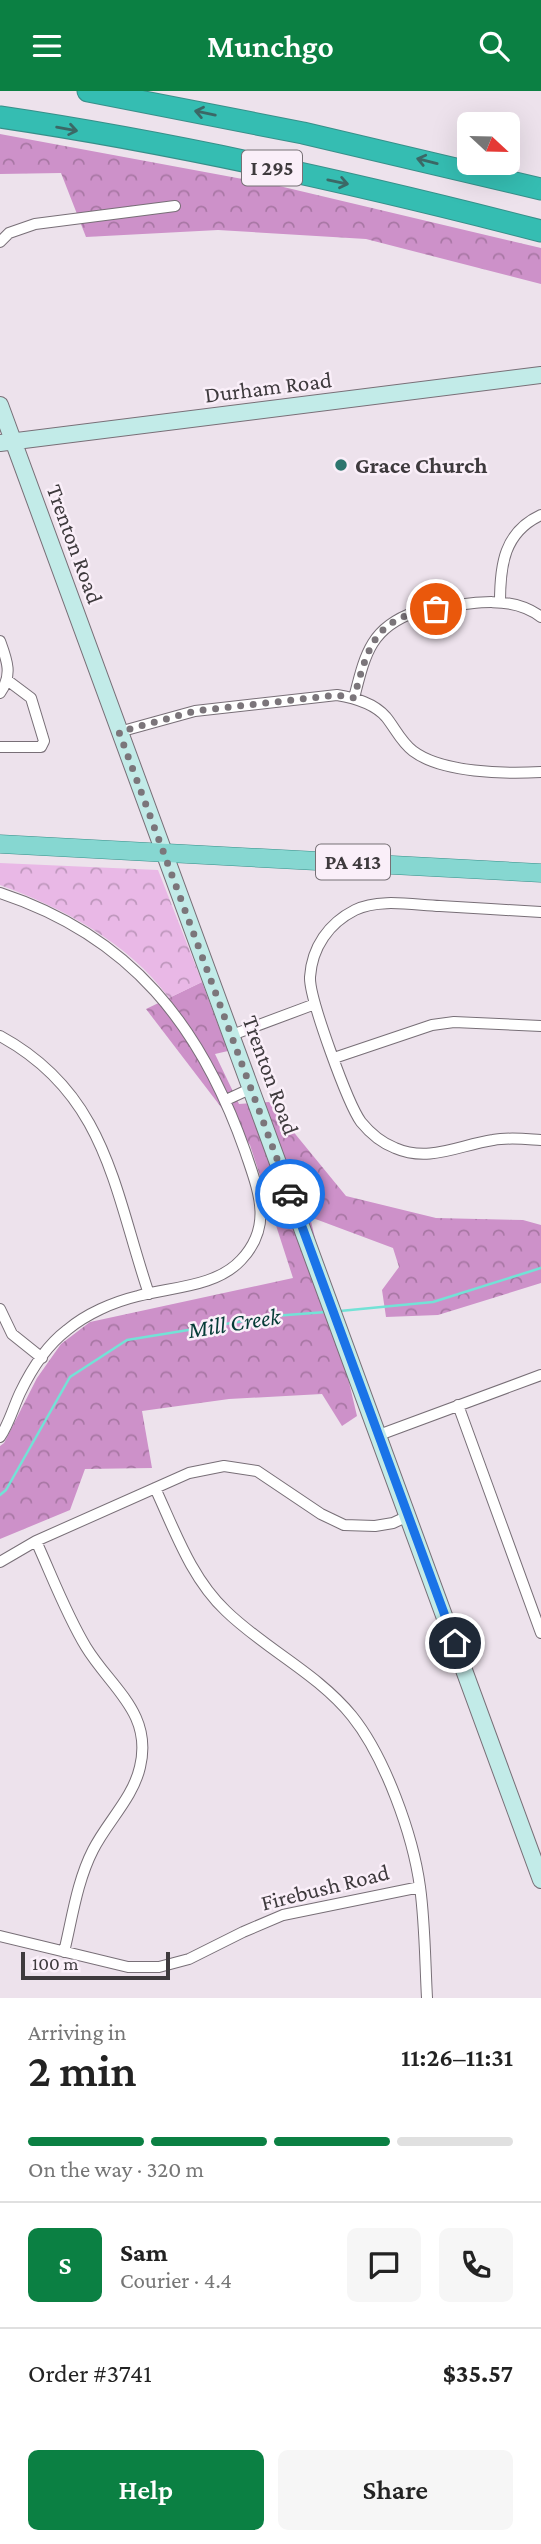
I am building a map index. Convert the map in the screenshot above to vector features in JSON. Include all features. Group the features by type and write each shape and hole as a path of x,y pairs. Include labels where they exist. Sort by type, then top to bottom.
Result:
{"highway":[{"name":"I 295","path":"88,91 303,133 541,189"},
{"name":"I 295","path":"0,117 263,166 386,193 541,232"}],"main road":[{"name":"Durham Road","path":"7,443 541,375"},
{"name":"Trenton Road","path":"0,405 7,443 165,852 541,1880"},
{"name":"PA 413","path":"0,844 541,873"}],"street":[{"path":"0,242 9,233 35,224 175,207"},
{"path":"500,602 502,566 507,549 521,527 541,515"},
{"path":"354,698 369,650 376,637 388,624 415,612 500,602 526,608 541,617"},
{"path":"0,641 9,669 8,680 0,693"},
{"path":"0,747 41,747 44,741 31,698 8,680"},
{"path":"119,732 195,711 337,695 370,705 382,714 413,751 439,765 462,769 541,772"},
{"path":"0,894 43,910 95,940 139,975 184,1026 226,1100 260,1193 262,1215 254,1240 241,1260 215,1277 103,1308 67,1330 27,1380 0,1437"},
{"path":"541,912 392,904 360,908 333,925 317,948 310,978 315,1004 349,1098 362,1122 376,1136 395,1148 430,1155 497,1139 541,1140"},
{"path":"232,1035 315,1004"},
{"path":"334,1058 432,1025 462,1022 541,1026"},
{"path":"0,1036 41,1065 65,1089 78,1104 97,1135 111,1168 149,1294"},
{"path":"226,1100 252,1088"},
{"path":"0,1309 12,1333 42,1358"},
{"path":"379,1435 541,1375"},
{"path":"458,1405 541,1633"},
{"path":"0,1562 36,1541 189,1473 224,1465 244,1468 270,1478 321,1514 345,1525 375,1526 408,1517"},
{"path":"155,1488 188,1562 212,1597 241,1624 337,1700 359,1726 383,1767 405,1830 420,1887 427,1998"},
{"path":"36,1541 85,1646 133,1710 143,1744 137,1777 92,1852 83,1875 64,1952"},
{"name":"Firebush Road","path":"0,1936 128,1967 171,1965 283,1915 420,1887"}],"green space":[{"path":"0,134 275,185 541,248 541,284 366,239 218,230 86,237 61,173 0,174"},
{"path":"0,863 158,870 202,982 169,998 135,960 93,929 71,916 0,885"},
{"path":"202,982 228,1051 215,1054 239,1104 269,1102 346,1196 436,1218 523,1220 541,1225 541,1283 438,1315 386,1317 382,1290 399,1267 393,1248 310,1217 357,1416 342,1426 322,1394 229,1399 142,1411 152,1468 85,1469 70,1510 0,1539 0,1446 37,1378 61,1344 90,1322 293,1278 250,1145 146,1009"}],"waterway":[{"name":"Mill Creek","path":"340,1311 433,1302 541,1268"},
{"name":"Mill Creek","path":"0,1495 6,1490 70,1377 127,1340 274,1316 326,1312"}],"way so far":[{"path":"290,1194 119,732 195,711 337,695 354,698 369,650 382,630 401,617 436,609"}],"place":[{"name":"Grace Church","path":"341,465"}],"route":[{"path":"290,1194 455,1643"}]}
